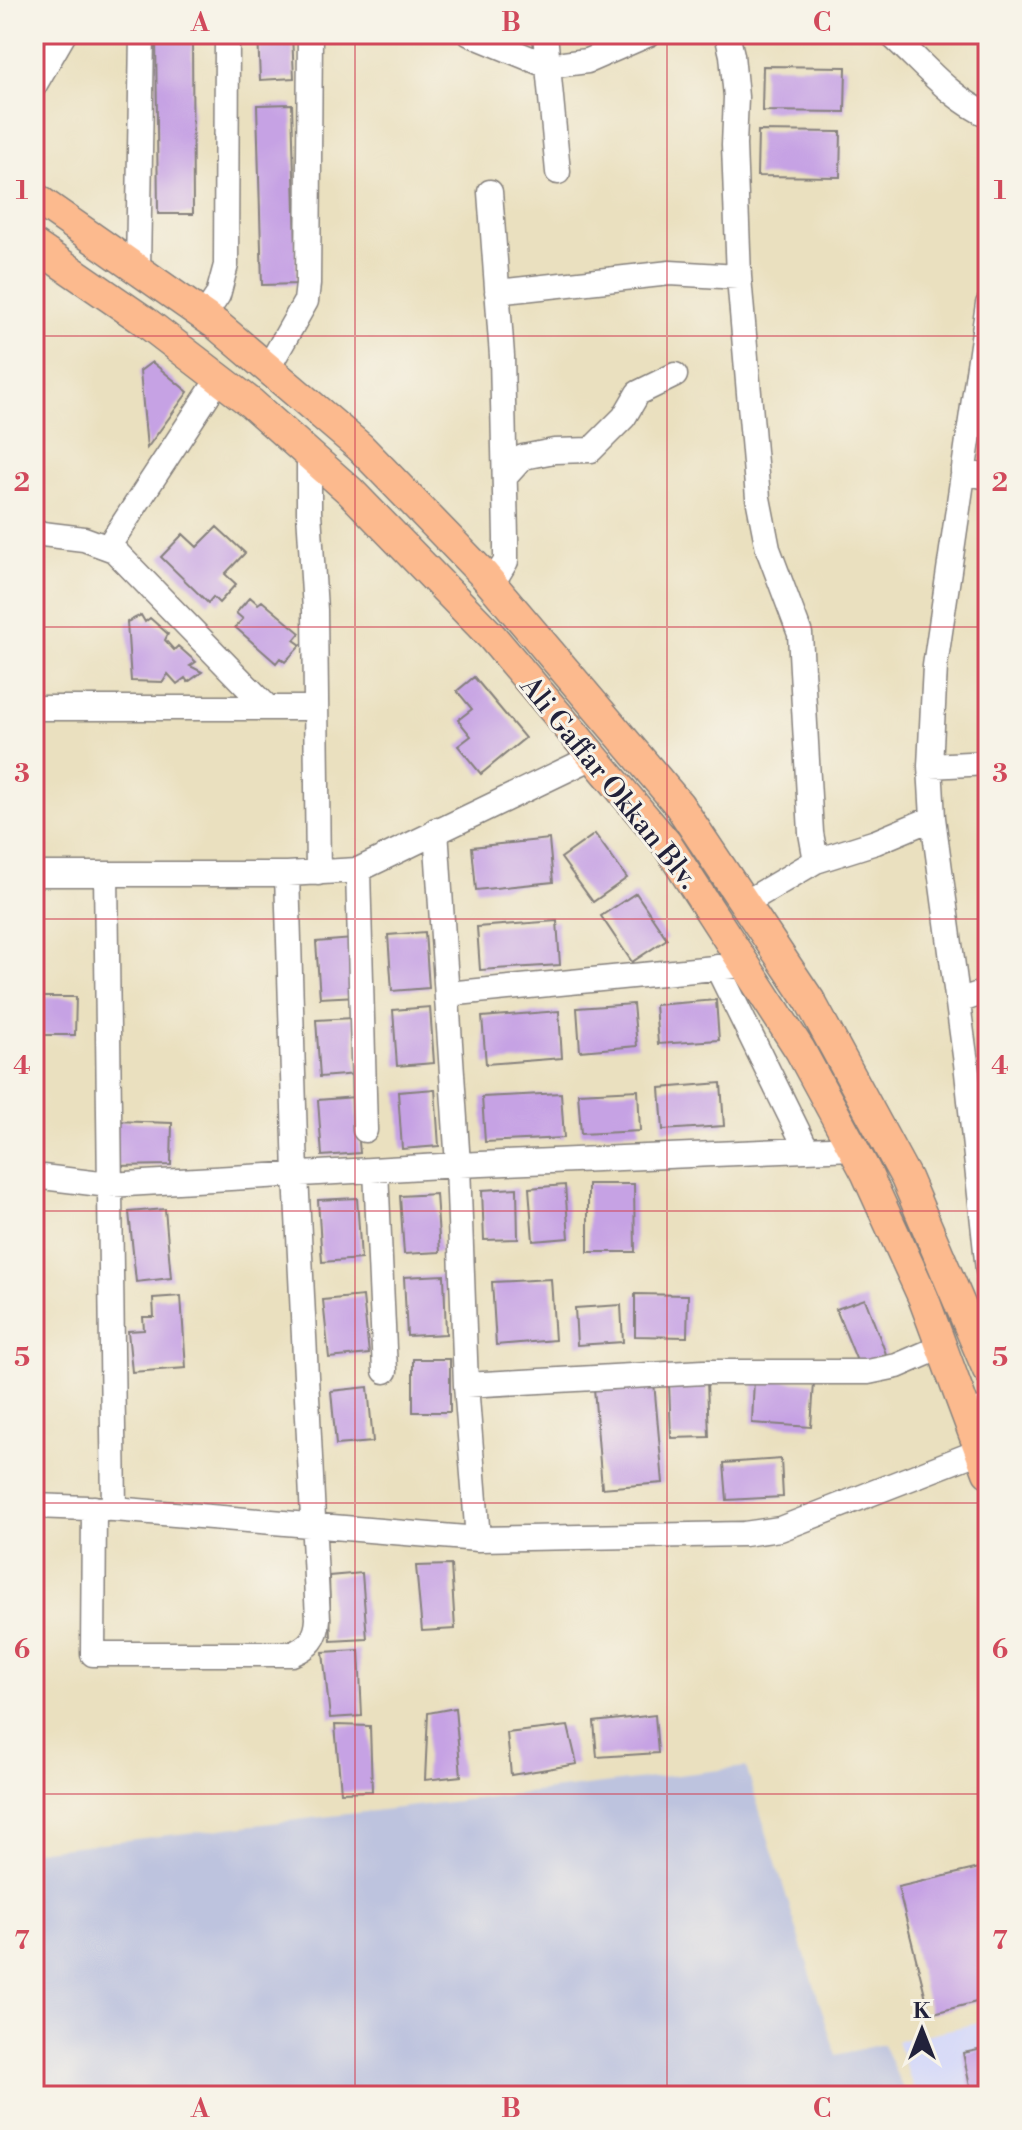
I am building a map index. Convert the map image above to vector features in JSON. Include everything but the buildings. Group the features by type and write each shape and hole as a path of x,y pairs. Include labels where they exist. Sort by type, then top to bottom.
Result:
{"main road":[{"name":"Ali Gaffar Okkan Blv.","path":"34,197 204,316 360,447 492,584 679,805 810,1001 906,1178 988,1370"},
{"name":"Ali Gaffar Okkan Blv.","path":"34,245 143,320 219,378 350,491 492,637 666,843 731,966 800,1050 853,1148 923,1297 941,1347 977,1411 984,1462"}],"street":[{"path":"34,86 64,34"},
{"path":"138,269 142,34"},
{"path":"204,316 218,295 226,265 227,34"},
{"path":"268,368 306,301 310,34"},
{"path":"470,34 548,66 587,61 649,34"},
{"path":"545,34 558,172"},
{"path":"727,34 736,97 734,145 739,277 758,498 768,549 800,634 811,833 816,861"},
{"path":"890,34 937,83 988,115"},
{"path":"490,192 502,356 506,561 492,584"},
{"path":"497,292 670,273 739,277"},
{"path":"988,304 935,666 930,766 933,818 958,1001 988,1270"},
{"path":"505,477 523,457 554,451 591,450 624,417 638,393 675,375"},
{"path":"108,547 219,378"},
{"path":"309,454 315,610 318,873"},
{"path":"963,472 988,477"},
{"path":"34,533 84,539 114,550 267,707"},
{"path":"34,708 315,708"},
{"path":"34,874 287,874 358,870 595,756"},
{"path":"930,766 988,763"},
{"path":"745,903 816,861 876,842 933,818"},
{"path":"436,830 458,1165 466,1385 478,1539"},
{"path":"358,870 365,1130"},
{"path":"106,874 109,1185 104,1509 93,1654 292,1654 304,1649 317,1630 315,1525 296,1175 287,874"},
{"path":"447,994 731,966 807,1150"},
{"path":"958,1001 988,991"},
{"path":"34,1176 109,1185 458,1165 853,1148"},
{"path":"376,1170 385,1371"},
{"path":"466,1385 704,1372 868,1372 897,1366 941,1347"},
{"path":"34,1506 478,1539 744,1534 780,1529 984,1462"}],"shaded area":[{"path":"746,1767 836,2055 883,2044 906,2096 34,2096 34,1851"},
{"path":"988,2021 988,2096 916,2096 897,2041"}]}
